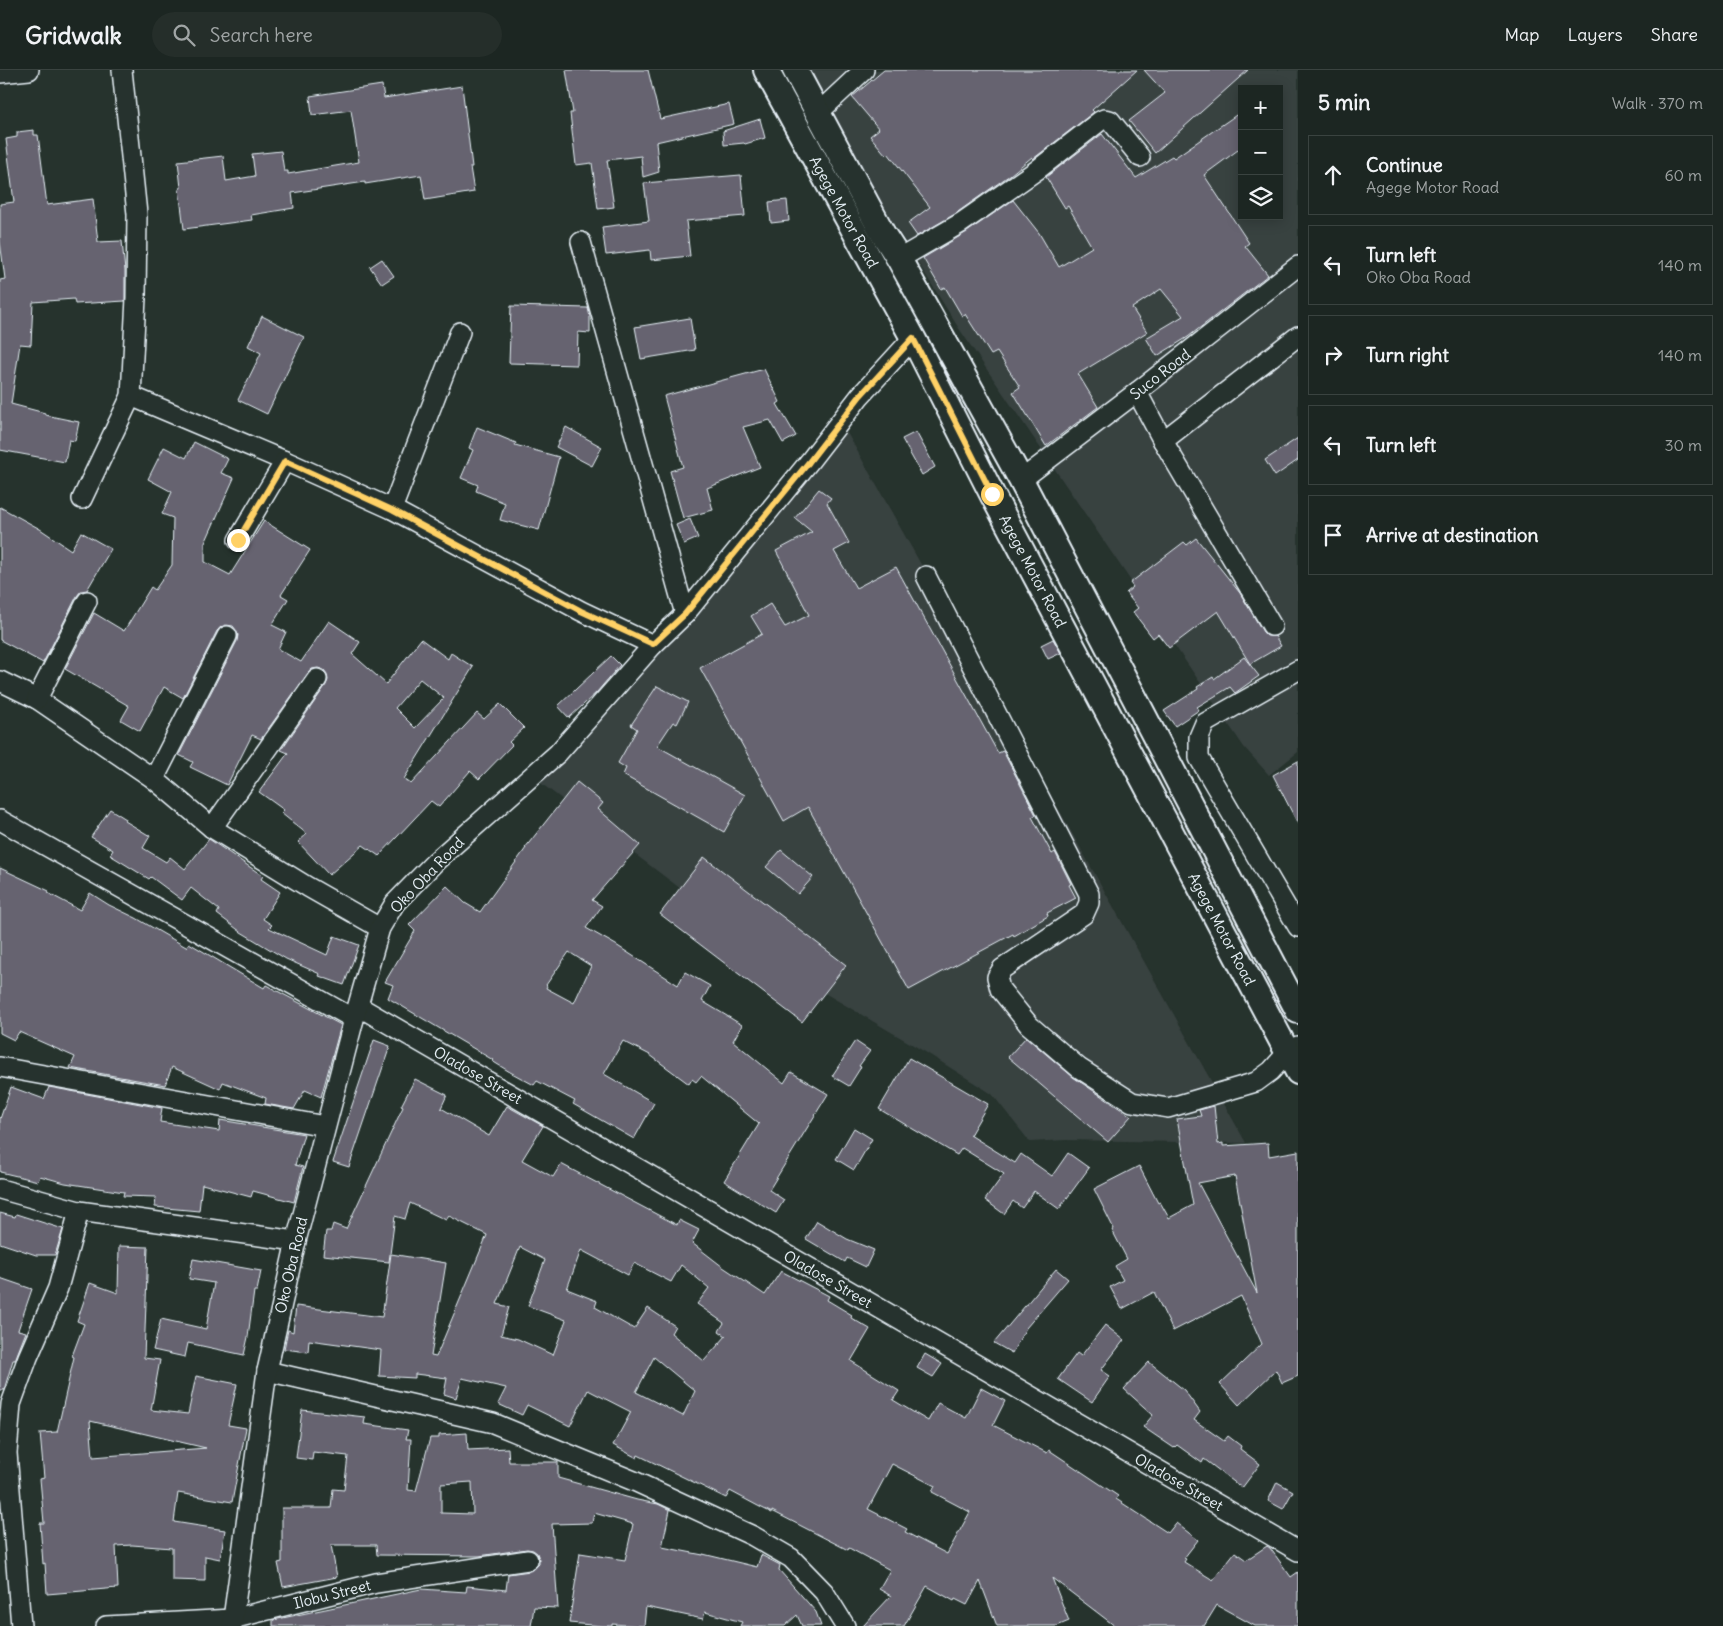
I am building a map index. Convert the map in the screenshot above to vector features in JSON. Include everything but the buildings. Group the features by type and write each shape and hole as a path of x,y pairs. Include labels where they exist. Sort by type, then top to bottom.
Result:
{"main road":[{"name":"Agege Motor Road","path":"766,70 913,338 997,502 1295,1057"},
{"name":"Agege Motor Road","path":"795,70 883,234 899,259 1021,480 1298,1011"}],"street":[{"path":"0,73 29,70"},
{"path":"82,499 131,396 136,298 137,214 122,70"},
{"path":"818,113 864,70"},
{"path":"899,259 968,217 1037,170 1104,119 1110,120 1140,157"},
{"path":"581,242 685,614"},
{"name":"Suco Road","path":"1021,480 1298,266"},
{"path":"392,510 460,332"},
{"path":"1163,441 1298,336"},
{"name":"Oko Oba Road","path":"232,1622 267,1371 296,1241 380,928 395,903 436,861 558,753 653,644 685,614 809,462 860,396 913,338"},
{"path":"1137,392 1163,441 1272,626"},
{"path":"131,396 285,461 392,510 581,611 653,644"},
{"path":"238,540 285,461"},
{"path":"926,576 1089,894 1089,903 1084,914 1002,969 997,977 1000,989 1029,1025 1079,1068 1132,1102 1168,1108 1256,1082 1295,1057"},
{"path":"37,699 87,601"},
{"path":"154,779 227,636"},
{"path":"1298,670 1205,723 1199,737 1199,758 1298,927"},
{"path":"212,828 317,679"},
{"path":"0,682 37,699 154,779 212,828 308,887 380,928"},
{"name":"Oladose Street","path":"0,820 356,1013 1298,1551"},
{"path":"0,1068 326,1126"},
{"path":"0,1189 78,1211 296,1241"},
{"path":"20,1626 7,1452 11,1404 28,1357 58,1288 78,1211"},
{"path":"267,1371 493,1423 634,1480 753,1536 792,1558 824,1592 845,1626"},
{"name":"Ilobu Street","path":"106,1626 232,1622 376,1583 528,1560"}],"shaded area":[{"path":"804,70 1298,70 1298,752 1269,775 1244,747 958,327 825,112"},
{"path":"837,415 1246,1143 1065,1140 1030,1142 992,1094 927,1053 799,978 538,781"}],"route":[{"path":"238,540 285,461 392,510 581,611 653,644 685,614 809,462 860,396 913,338 992,494"}]}
